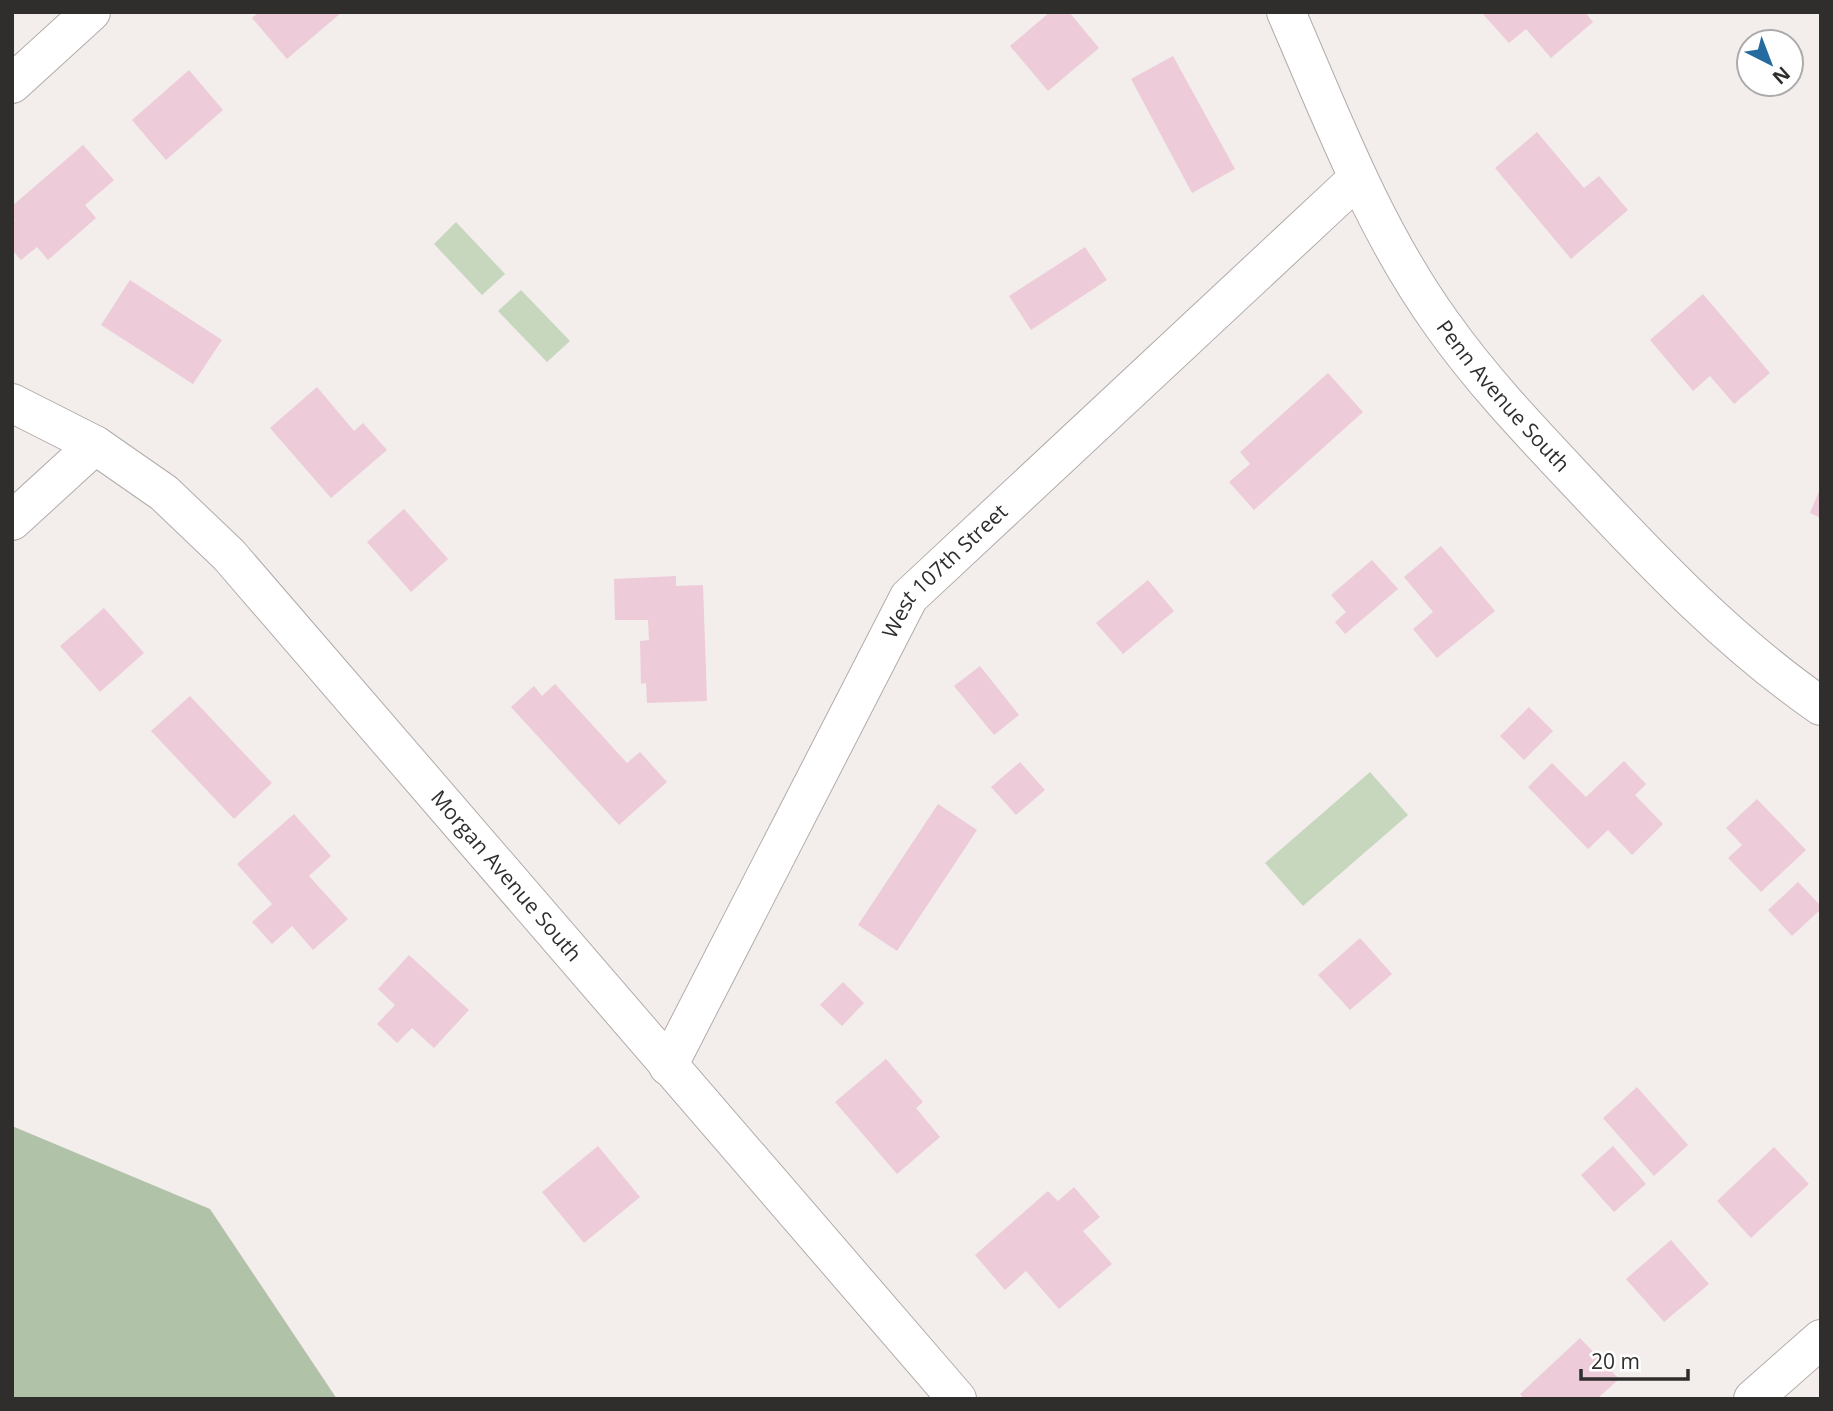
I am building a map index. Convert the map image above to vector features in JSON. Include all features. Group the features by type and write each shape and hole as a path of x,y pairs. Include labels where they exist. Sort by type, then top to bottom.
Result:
{"street":[{"path":"12,84 91,12"},
{"name":"Penn Avenue South","path":"1286,12 1358,178 1395,249 1441,323 1497,395 1620,527 1710,617 1821,706"},
{"name":"West 107th Street","path":"668,1066 909,597 1358,178"},
{"name":"Morgan Avenue South","path":"12,403 95,445 164,493 229,555 957,1399"},
{"path":"12,520 95,445"},
{"path":"1754,1399 1821,1339"}],"green space":[{"path":"456,222 505,274 482,295 434,244"},
{"path":"521,290 570,341 547,362 498,311"},
{"path":"1370,772 1408,815 1303,906 1265,863"},
{"path":"12,1126 210,1209 337,1399 12,1399"}],"building":[{"path":"259,12 342,12 287,59 252,18"},
{"path":"1050,12 1069,12 1099,48 1048,91 1010,46"},
{"path":"1481,12 1585,12 1593,22 1551,58 1526,29 1509,43"},
{"path":"1173,56 1235,169 1192,193 1131,79"},
{"path":"189,70 223,110 166,160 132,120"},
{"path":"1537,132 1584,188 1599,176 1628,210 1571,259 1495,168"},
{"path":"83,145 114,180 85,205 96,218 48,260 37,247 21,260 12,250 12,222 15,220 12,206"},
{"path":"1085,247 1107,280 1031,330 1009,296"},
{"path":"130,280 222,340 193,384 101,325"},
{"path":"1703,294 1770,373 1734,404 1710,376 1693,391 1650,340"},
{"path":"1328,373 1363,412 1254,510 1229,482 1250,464 1240,452"},
{"path":"317,387 354,431 363,423 387,450 331,498 270,428"},
{"path":"1821,487 1821,518 1810,513"},
{"path":"404,509 448,559 411,592 367,542"},
{"path":"1441,546 1495,611 1437,658 1413,629 1433,612 1404,577"},
{"path":"1372,560 1398,589 1345,634 1335,622 1346,612 1331,595"},
{"path":"676,576 676,586 703,585 707,701 647,703 646,683 641,684 640,641 649,640 648,620 615,620 614,579"},
{"path":"1148,580 1174,611 1123,654 1096,623"},
{"path":"104,608 144,653 100,692 60,646"},
{"path":"980,666 1019,715 994,735 954,686"},
{"path":"555,684 627,763 640,752 667,782 619,825 511,707 534,686 542,696"},
{"path":"190,696 272,783 234,819 151,731"},
{"path":"1529,707 1553,731 1524,760 1500,736"},
{"path":"1624,761 1646,784 1635,795 1663,824 1632,855 1608,830 1588,849 1528,787 1552,763 1586,797"},
{"path":"1020,762 1045,790 1016,815 991,787"},
{"path":"1757,799 1806,850 1761,892 1728,858 1742,845 1726,828"},
{"path":"938,804 977,830 897,951 858,925"},
{"path":"294,814 331,856 309,876 348,919 313,950 292,926 272,944 252,922 272,904 237,864"},
{"path":"1798,882 1821,909 1792,936 1768,910"},
{"path":"1360,938 1392,974 1350,1010 1318,975"},
{"path":"409,955 469,1010 434,1048 412,1028 397,1043 377,1024 395,1005 378,989"},
{"path":"843,982 864,1003 842,1026 820,1005"},
{"path":"886,1059 923,1102 916,1108 940,1137 897,1174 835,1102"},
{"path":"1637,1087 1688,1145 1654,1176 1603,1118"},
{"path":"598,1146 640,1197 584,1243 542,1192"},
{"path":"1613,1146 1646,1184 1614,1212 1581,1175"},
{"path":"1774,1147 1809,1184 1751,1238 1717,1201"},
{"path":"1074,1187 1100,1217 1083,1231 1112,1264 1059,1309 1026,1271 1005,1290 975,1255 1048,1191 1058,1201"},
{"path":"1671,1240 1709,1284 1664,1322 1626,1279"},
{"path":"1580,1338 1619,1379 1597,1399 1524,1399 1520,1394"}]}
